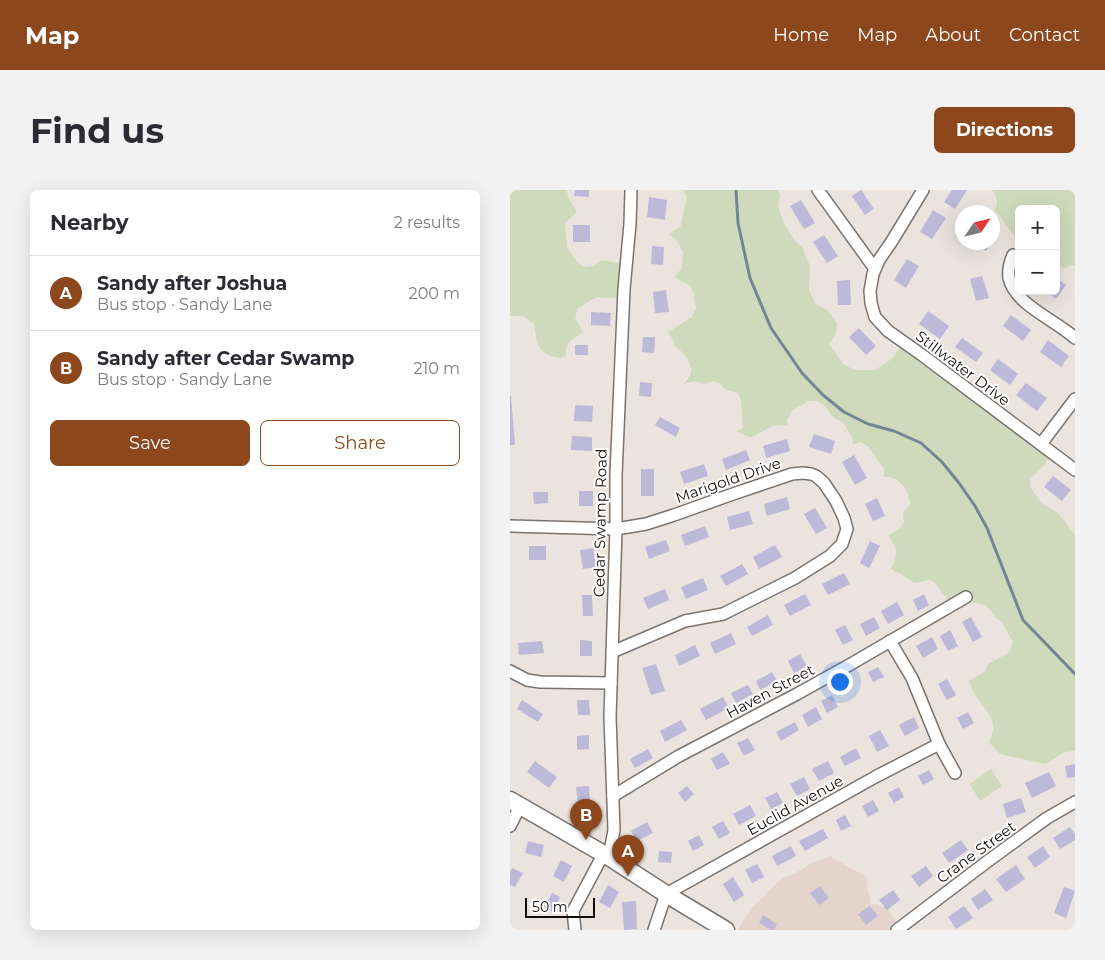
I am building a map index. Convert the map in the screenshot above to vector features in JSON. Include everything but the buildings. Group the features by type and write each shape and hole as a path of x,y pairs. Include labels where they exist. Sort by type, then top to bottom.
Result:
{"main road":[{"path":"515,803 607,855 666,894 726,930"}],"street":[{"name":"Cedar Swamp Road","path":"607,855 614,830 610,717 616,475 621,336 631,190"},
{"path":"818,190 875,269"},
{"path":"875,269 923,190"},
{"path":"1012,255 1009,279 1014,291 1025,303 1075,338"},
{"name":"Stillwater Drive","path":"875,269 871,285 871,303 875,317 883,327 1075,470"},
{"path":"1041,444 1075,399"},
{"name":"Marigold Drive","path":"612,652 685,621 723,614 795,578 838,549 842,544 847,529 836,501 824,483 816,476 803,473 792,474 757,485 655,521 616,529"},
{"path":"510,526 616,529"},
{"name":"Haven Street","path":"613,796 679,756 796,694 966,597"},
{"path":"890,641 912,678 939,744 955,772"},
{"path":"510,672 527,680 540,682 611,683"},
{"name":"Euclid Avenue","path":"666,894 876,776 939,744"},
{"name":"Crane Street","path":"897,930 1047,818 1075,802"},
{"path":"510,826 515,803"},
{"path":"575,930 573,911 607,855"},
{"path":"654,930 666,894"}],"shaded area":[{"path":"830,856 868,878 866,883 870,903 887,908 901,928 896,930 738,930 753,906 783,878"}],"green space":[{"path":"510,190 567,190 568,197 577,212 565,223 567,248 579,264 584,267 592,266 602,260 627,265 622,299 597,297 578,308 575,318 583,332 572,339 566,348 566,357 560,358 548,355 538,344 534,324 523,316 510,316"},
{"path":"683,190 778,190 780,196 778,206 783,221 796,242 802,247 810,266 809,290 816,304 827,310 837,323 836,334 830,344 843,364 854,370 875,370 893,358 903,343 1053,452 1031,478 1030,487 1041,503 1057,512 1075,535 1075,751 1065,752 1046,764 1000,754 989,742 993,722 976,696 969,681 985,671 988,664 1010,652 1013,642 1001,621 997,619 986,605 970,602 954,609 935,583 930,580 914,583 891,568 896,552 889,536 901,527 904,522 903,513 910,505 908,495 903,485 899,482 889,477 884,477 884,469 869,447 861,442 853,444 852,437 843,422 835,419 825,406 816,401 808,401 792,411 787,420 788,426 772,426 753,437 749,437 736,431 743,428 741,400 738,393 726,390 714,381 704,384 695,381 684,384 690,374 691,366 674,345 674,341 668,332 692,317 696,308 690,285 674,277 682,268 683,252 676,239 668,234 681,225 687,197"},
{"path":"992,190 1075,190 1075,266 1063,268 1060,266 1060,205 1015,205 1015,237 1000,216 1000,205 997,205 996,195"},
{"path":"991,769 1002,786 980,801 970,784"}],"waterway":[{"path":"736,190 738,223 750,278 771,328 802,373 823,395 844,412 868,424 894,431 921,443 942,462 975,506 987,528 1023,620 1075,674"}],"place":[{"name":"Sandy after Cedar Swamp","path":"586,840"},
{"name":"Sandy after Joshua","path":"628,876"}]}
